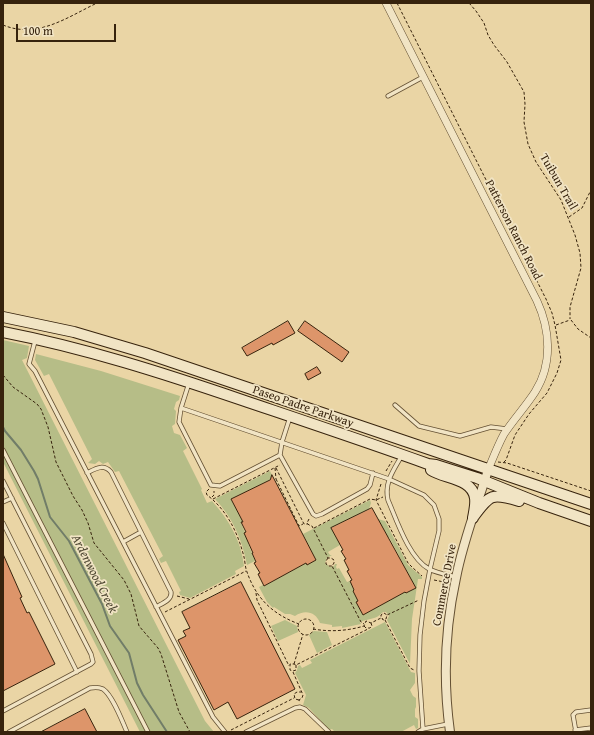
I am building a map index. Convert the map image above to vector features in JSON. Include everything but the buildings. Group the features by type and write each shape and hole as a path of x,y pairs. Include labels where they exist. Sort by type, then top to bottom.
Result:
{"main road":[{"name":"Paseo Padre Parkway","path":"3,317 74,332 145,353 591,504"},
{"name":"Paseo Padre Parkway","path":"3,332 36,338 106,356 189,382 428,464 436,465 485,481 539,503 591,521"},
{"path":"428,464 432,471 466,484 471,488 476,499 473,518"},
{"path":"473,518 486,500 498,496 534,506 539,503"}],"street":[{"name":"Patterson Ranch Road","path":"386,3 543,313 547,328 547,360 543,376 536,391 508,429 488,470"},
{"name":"Commerce Drive","path":"450,728 446,685 446,651 449,615 456,577 488,470"}],"lane":[{"path":"388,96 423,77"},
{"path":"36,338 29,364 35,371 213,717 226,732"},
{"path":"189,382 180,408 179,424 211,485 220,486 280,455"},
{"path":"395,405 419,426 460,436 491,427 508,429"},
{"path":"180,408 389,479 424,494 434,505 439,519 440,531 424,598 420,635 419,671 423,729"},
{"path":"290,416 282,442 280,455 311,513 316,516 322,514 368,489 373,474"},
{"path":"3,450 148,732"},
{"path":"402,455 389,479 387,495 412,551 418,560 430,569 456,577"},
{"path":"87,473 98,468 105,467 108,469 141,532 171,594 169,599 156,607"},
{"path":"3,482 92,657 93,662 3,711"},
{"path":"3,502 12,498"},
{"path":"3,525 77,672"},
{"path":"123,542 141,532"},
{"path":"9,732 90,688 96,687 102,689 108,695 128,732"},
{"path":"246,732 300,707 305,709 329,732"},
{"path":"591,710 576,712 573,715 575,731 591,728"},
{"path":"418,732 423,729 450,728"}],"path":[{"path":"3,25 28,31 47,28 97,3"},
{"name":"Tuibun Trail","path":"469,3 484,23 488,35 508,62 524,92 524,122 528,144 536,162 561,200 569,217 580,253 581,268 570,307 570,319"},
{"path":"569,217 582,208 591,190"},
{"path":"555,325 570,319 578,329 591,338"},
{"path":"3,375 13,387 37,404 41,409 48,427 56,462 73,496 82,510 94,543 124,580 131,594 139,626 158,648 161,654 178,712 190,732"},
{"path":"386,471 392,461"},
{"path":"212,498 284,463"},
{"path":"503,463 507,463 591,491"},
{"path":"275,467 276,483"},
{"path":"275,467 304,524"},
{"path":"276,480 299,526 304,524 312,526 328,558 334,560 332,566"},
{"path":"381,484 376,500 408,563 424,577"},
{"path":"212,498 214,495 212,489 206,492 207,495 212,498 228,518 236,532 245,559 246,571 256,592 267,606 275,612 288,620 299,624"},
{"path":"313,528 370,499 376,500 387,495"},
{"path":"308,524 308,520 312,518"},
{"path":"328,558 326,564 332,566 361,622 368,629"},
{"path":"160,615 246,571"},
{"path":"431,579 444,582"},
{"path":"256,592 257,600 302,692 303,697 301,700 296,700 294,698"},
{"path":"171,594 190,600"},
{"path":"313,629 334,631 354,629 364,625 366,621 371,622 381,618 381,615 384,613 387,615 424,598"},
{"path":"385,620 387,615"},
{"path":"381,618 385,620 410,668 419,671"},
{"path":"303,634 299,630 299,624 302,620 307,619 311,621 313,629"},
{"path":"296,665 368,629 371,627 371,622"},
{"path":"303,634 310,633 313,629"},
{"path":"294,664 303,634"},
{"path":"289,666 290,664 296,665"},
{"path":"293,671 297,669 296,665"},
{"path":"226,732 294,698 295,693 298,691 302,692"}],"green space":[{"path":"3,340 29,346 27,358 22,360 205,721 214,732 140,732 3,462"},
{"path":"36,354 101,371 180,396 174,409 176,411 175,424 172,426 174,433 180,435 187,448 183,451 202,489 201,490 207,503 212,501 218,508 229,523 237,539 244,566 235,571 236,574 190,598 180,595 179,592 181,591 166,561 161,563 159,559 163,556 119,471 115,472 108,462 103,464 99,461 95,464 88,463 92,459 49,374 44,376 35,360"},
{"path":"270,471 272,475 270,480 231,499 243,522 241,523 255,561 247,565 236,529 232,521 215,499"},
{"path":"370,500 371,503 369,509 332,528 340,545 328,552 332,555 327,558 325,563 330,567 337,564 337,569 339,568 347,582 350,581 358,601 356,602 363,615 405,592 406,593 416,588 378,519 385,521 408,565 422,577 422,579 418,579 412,619 410,664 387,620 389,616 386,612 383,612 375,618 360,622 361,624 342,628 342,626 332,627 332,625 320,623 316,616 310,613 306,612 295,616 285,614 274,607 273,608 267,602 259,587 264,586 306,563 307,565 316,560 303,534"},
{"path":"285,620 297,626 298,632 278,641 271,626"},
{"path":"385,622 411,672 415,673 415,683 410,690 416,698 415,717 418,719 418,728 416,729 414,725 401,732 335,732 332,729 329,730 309,708 303,705 306,695 295,673 298,666 300,665 302,668 312,663 310,660"},
{"path":"314,631 327,632 332,645 317,653 309,635"}],"waterway":[{"name":"Ardenwood Creek","path":"3,427 21,450 34,471 50,517 69,541 102,604 110,626 129,653 137,683 143,695 167,732"}]}
